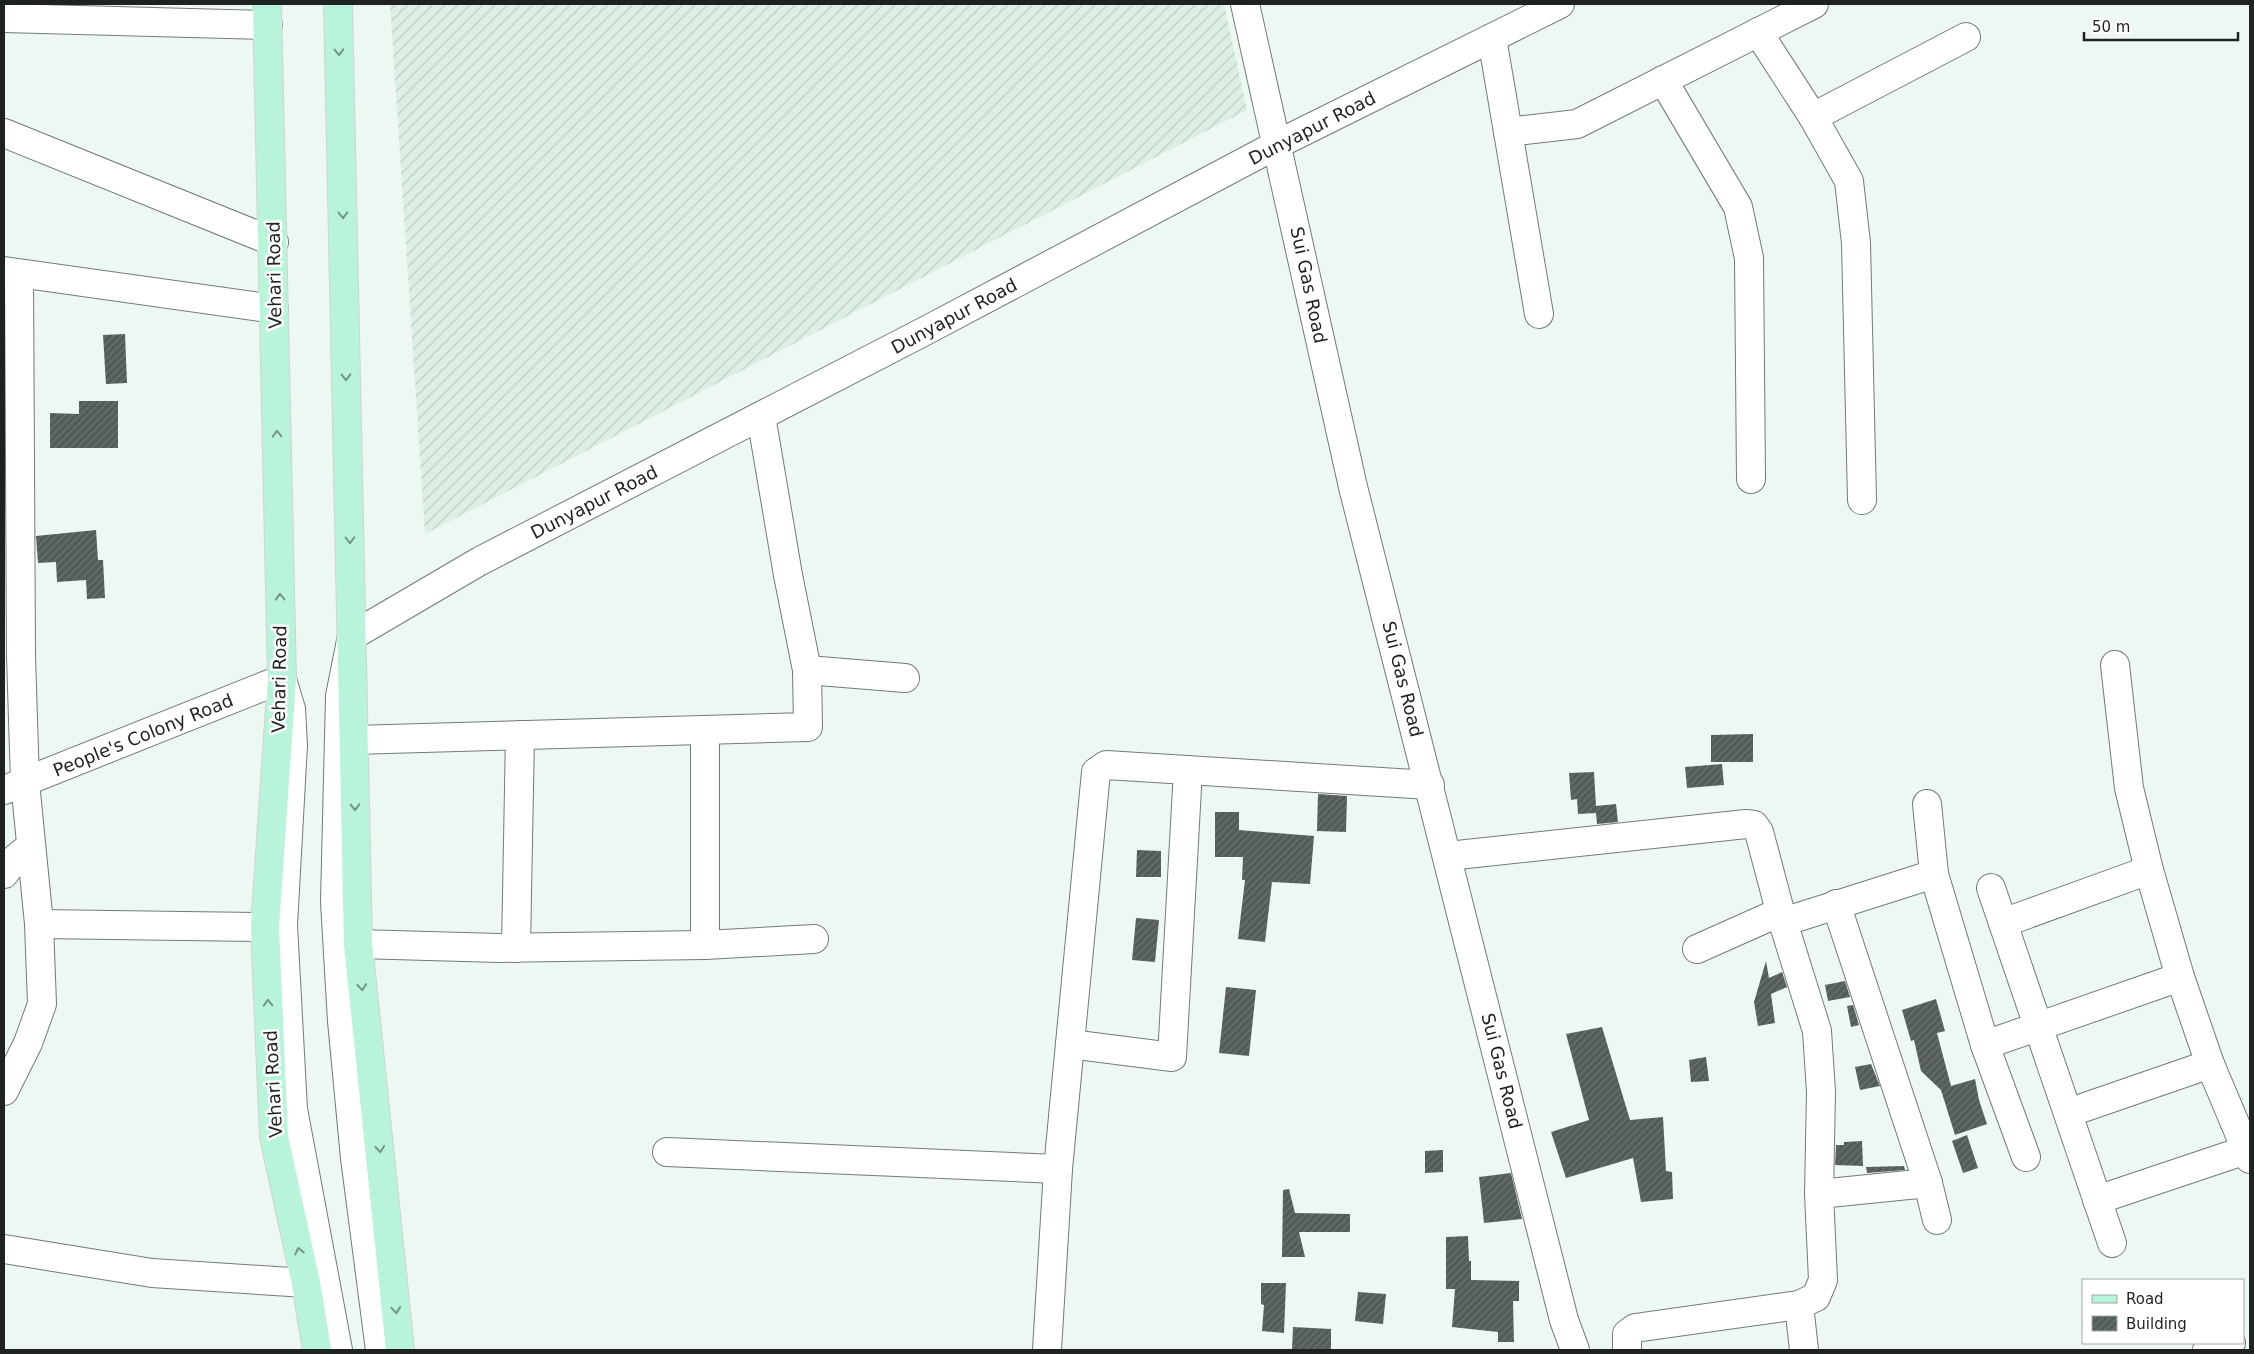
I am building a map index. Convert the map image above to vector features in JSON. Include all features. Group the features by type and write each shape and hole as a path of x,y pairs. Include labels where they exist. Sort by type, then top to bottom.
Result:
{"main road":[{"path":"338,4 358,944 400,1350"},
{"name":"Vehari Road","path":"268,14 282,679 265,927 274,1137 306,1283 317,1350"}],"street":[{"name":"Sui Gas Road","path":"1245,4 1354,487 1564,1320 1574,1350"},
{"name":"Dunyapur Road","path":"352,636 480,561 927,330 1278,144 1560,4"},
{"path":"1508,132 1577,124 1814,4"},
{"path":"4,18 268,14"},
{"path":"1758,32 1813,117 1849,181 1856,243 1862,500"},
{"path":"1813,117 1966,37"},
{"path":"1492,38 1539,314"},
{"path":"1663,80 1738,207 1742,224 1749,258 1751,479"},
{"path":"4,133 274,242"},
{"path":"4,1091 28,1043 42,1004 39,924 31,846 14,786 11,273 274,309"},
{"path":"353,740 808,727 807,670 788,575 761,416"},
{"path":"352,636 340,696 336,902 342,1021 354,1158 380,1350"},
{"path":"2098,1200 2248,1155 2210,1064 2180,978 2149,870 2129,788 2115,665"},
{"path":"807,670 905,678"},
{"path":"282,679 291,710 293,744 283,924 293,1109 338,1350"},
{"name":"People's Colony Road","path":"14,786 282,679"},
{"path":"705,730 705,945"},
{"path":"516,948 520,735"},
{"path":"1046,1350 1058,1169 1096,772 1106,765 1430,785"},
{"path":"1070,1044 1172,1057 1188,770"},
{"path":"1927,804 1934,874 1985,1046 2026,1157"},
{"path":"1448,856 1736,825 1754,825 1758,832 1817,1031 1820,1092 1819,1194 1822,1280 1816,1297 1799,1306 1635,1328 1628,1334 1627,1350"},
{"path":"4,874 16,858 31,846"},
{"path":"2003,923 2149,870"},
{"path":"1697,949 1782,917 1836,904 1934,874"},
{"path":"1991,888 2112,1243"},
{"path":"1836,904 1928,1182 1937,1220"},
{"path":"39,924 265,927"},
{"path":"358,944 516,948 705,945 814,939"},
{"path":"1985,1046 2180,978"},
{"path":"2068,1112 2210,1064"},
{"path":"667,1152 1058,1169"},
{"path":"1819,1194 1928,1182"},
{"path":"4,1249 152,1273 306,1283"},
{"path":"1799,1306 1804,1350"},
{"path":"2207,1350 2228,1344"}],"shaded area":[{"path":"390,4 1224,4 1247,110 425,534"}],"building":[{"path":"125,334 127,383 106,384 103,335"},
{"path":"79,401 118,401 118,448 50,448 50,413 79,414"},
{"path":"96,530 98,560 103,560 105,598 87,599 86,580 57,582 56,562 38,563 36,536"},
{"path":"1753,734 1753,762 1711,762 1711,735"},
{"path":"1722,764 1724,785 1687,788 1685,767"},
{"path":"1594,772 1596,806 1616,804 1618,822 1597,824 1596,813 1578,814 1577,799 1571,800 1569,773"},
{"path":"1318,794 1347,796 1346,832 1317,831"},
{"path":"1215,812 1239,812 1239,830 1314,836 1310,884 1272,882 1265,942 1238,939 1245,880 1242,880 1243,857 1215,857"},
{"path":"1137,850 1161,851 1161,877 1136,877"},
{"path":"1136,918 1159,920 1155,962 1132,960"},
{"path":"1766,961 1769,978 1782,972 1787,987 1771,994 1775,1023 1758,1026 1754,1002"},
{"path":"1845,981 1850,997 1828,1001 1825,985"},
{"path":"1226,987 1256,990 1249,1056 1219,1053"},
{"path":"1936,999 1945,1031 1937,1033 1951,1086 1975,1079 1979,1100 1987,1124 1955,1135 1941,1090 1921,1071 1914,1040 1911,1041 1902,1010"},
{"path":"1853,1005 1859,1025 1851,1027 1847,1006"},
{"path":"1602,1027 1630,1120 1663,1117 1666,1171 1672,1172 1673,1199 1641,1202 1633,1158 1566,1178 1551,1132 1589,1120 1566,1034"},
{"path":"1706,1057 1709,1081 1691,1082 1689,1060"},
{"path":"1871,1064 1880,1086 1860,1090 1855,1067"},
{"path":"1967,1135 1978,1168 1963,1173 1952,1141"},
{"path":"1862,1141 1863,1166 1835,1165 1836,1145 1844,1145 1844,1142"},
{"path":"1443,1150 1443,1172 1425,1173 1425,1151"},
{"path":"1904,1166 1905,1170 1867,1173 1866,1167"},
{"path":"1511,1173 1522,1219 1484,1223 1479,1177"},
{"path":"1289,1189 1295,1213 1350,1214 1350,1232 1299,1232 1305,1257 1282,1257 1283,1190"},
{"path":"1468,1236 1471,1280 1519,1281 1519,1301 1513,1301 1514,1342 1498,1342 1498,1332 1452,1327 1455,1289 1446,1289 1446,1237"},
{"path":"1261,1283 1286,1283 1284,1333 1262,1331 1264,1305 1261,1304"},
{"path":"1358,1292 1386,1294 1383,1324 1355,1321"},
{"path":"1293,1327 1331,1329 1331,1350 1292,1350"}]}
